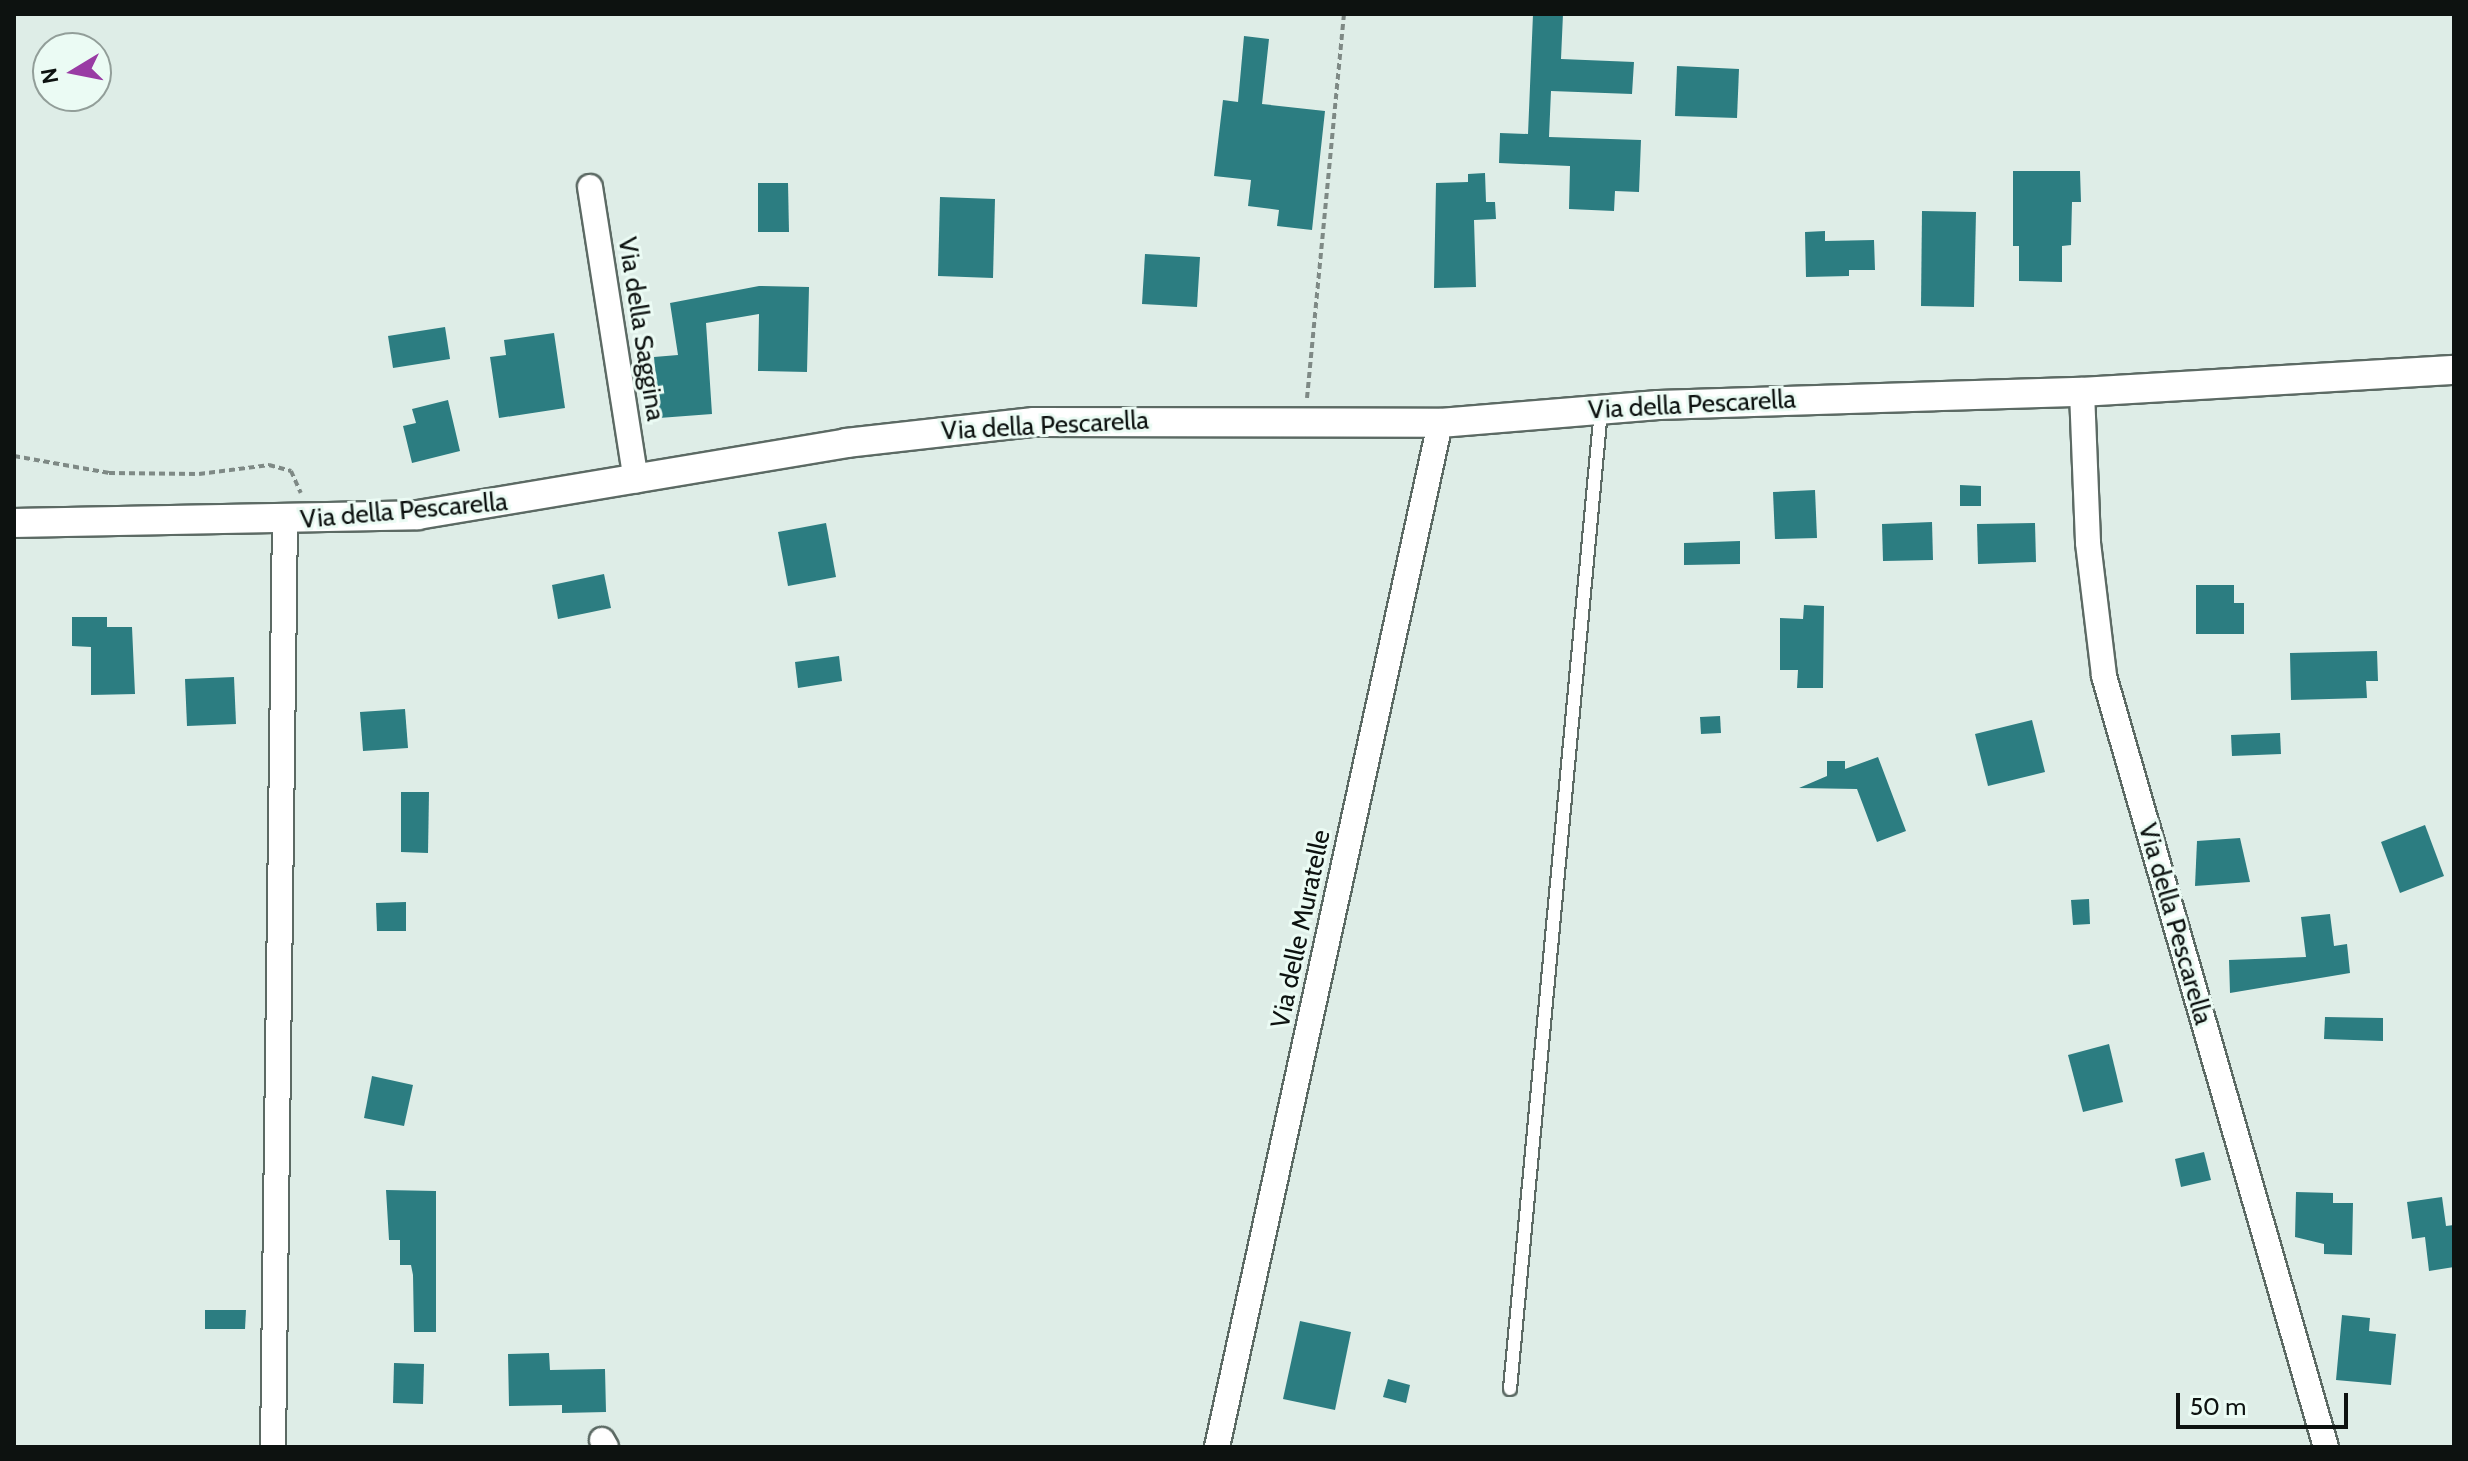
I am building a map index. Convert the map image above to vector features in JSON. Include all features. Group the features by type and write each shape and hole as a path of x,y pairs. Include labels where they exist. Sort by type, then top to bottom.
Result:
{"street":[{"name":"Via della Saggina","path":"590,187 636,480"},
{"name":"Via della Pescarella","path":"14,523 299,521 471,509 985,425 1117,420 1440,423 1601,409 2082,392 2454,370"},
{"name":"Via della Pescarella","path":"2082,392 2088,543 2104,676 2326,1447"},
{"name":"Via delle Muratelle","path":"1217,1447 1440,423"},
{"path":"273,1447 299,521"}],"lane":[{"path":"1510,1389 1601,409"}],"path":[{"path":"1304,424 1344,14"},
{"path":"14,456 109,473 199,474 269,465 291,471 299,521"}],"building":[{"path":"1533,14 1563,14 1561,59 1634,62 1632,94 1551,91 1549,137 1641,140 1639,192 1615,191 1614,211 1569,209 1570,166 1499,163 1500,133 1528,134"},
{"path":"1244,36 1269,39 1262,104 1325,111 1312,230 1277,226 1279,210 1248,206 1251,180 1214,176 1223,100 1238,102"},
{"path":"1677,66 1739,69 1737,118 1675,116"},
{"path":"2013,171 2080,171 2081,202 2072,202 2071,245 2062,246 2062,282 2019,281 2019,246 2013,246"},
{"path":"1485,173 1486,202 1495,202 1496,219 1474,220 1476,287 1434,288 1436,183 1468,182 1468,174"},
{"path":"758,183 788,183 789,232 758,232"},
{"path":"940,197 995,199 993,278 938,276"},
{"path":"1922,211 1976,212 1974,307 1921,306"},
{"path":"1825,231 1825,241 1874,240 1875,270 1849,270 1849,276 1806,277 1805,232"},
{"path":"1145,254 1200,257 1197,307 1142,304"},
{"path":"759,286 809,287 807,372 758,371 759,314 706,323 712,414 659,418 654,357 678,355 670,303"},
{"path":"445,327 450,359 393,368 388,336"},
{"path":"554,333 565,408 499,418 490,357 506,355 504,340"},
{"path":"448,400 460,451 412,463 403,426 416,423 412,409"},
{"path":"1960,485 1981,486 1981,506 1960,506"},
{"path":"1815,490 1817,538 1775,539 1773,492"},
{"path":"1932,522 1933,560 1883,561 1882,524"},
{"path":"826,523 836,577 788,586 778,532"},
{"path":"2035,523 2036,562 1978,564 1977,524"},
{"path":"1740,541 1740,564 1684,565 1684,543"},
{"path":"604,574 611,608 558,619 552,585"},
{"path":"2196,585 2234,585 2234,603 2244,603 2244,634 2196,634"},
{"path":"1804,605 1824,606 1823,688 1797,688 1798,670 1780,670 1780,618 1803,619"},
{"path":"72,617 107,617 107,627 132,627 135,694 91,695 91,647 72,646"},
{"path":"2377,651 2378,681 2366,681 2367,698 2291,700 2290,653"},
{"path":"839,656 842,681 798,688 795,662"},
{"path":"234,677 236,724 187,726 185,679"},
{"path":"405,709 408,748 363,751 360,712"},
{"path":"1720,716 1721,733 1701,734 1700,717"},
{"path":"2032,720 2045,772 1988,786 1975,734"},
{"path":"2280,733 2281,754 2232,756 2231,735"},
{"path":"1878,757 1906,831 1877,842 1857,789 1799,788 1827,776 1827,761 1845,761 1845,769"},
{"path":"401,792 429,792 428,853 401,852"},
{"path":"2425,825 2444,876 2400,893 2381,842"},
{"path":"2240,838 2250,882 2195,886 2197,841"},
{"path":"2089,899 2090,924 2073,925 2071,900"},
{"path":"406,902 406,931 377,931 376,903"},
{"path":"2330,914 2334,946 2347,944 2350,973 2230,993 2229,960 2306,957 2301,917"},
{"path":"2325,1017 2383,1018 2383,1041 2324,1039"},
{"path":"2109,1044 2123,1102 2083,1112 2068,1055"},
{"path":"372,1076 413,1085 404,1126 364,1118"},
{"path":"2204,1152 2211,1180 2181,1187 2175,1159"},
{"path":"386,1190 436,1191 436,1332 414,1332 413,1275 411,1265 400,1265 400,1240 389,1240"},
{"path":"2296,1192 2333,1193 2333,1203 2353,1203 2352,1255 2324,1254 2324,1244 2295,1237"},
{"path":"2442,1197 2446,1226 2454,1225 2454,1267 2429,1271 2425,1237 2412,1239 2407,1202"},
{"path":"205,1310 246,1310 245,1329 205,1329"},
{"path":"2342,1315 2370,1318 2369,1331 2396,1334 2391,1385 2336,1380"},
{"path":"1300,1321 1351,1332 1335,1410 1283,1399"},
{"path":"549,1353 550,1370 605,1369 606,1412 562,1413 562,1405 509,1406 508,1354"},
{"path":"394,1363 424,1364 423,1404 393,1403"},
{"path":"1388,1379 1410,1385 1406,1403 1383,1397"}]}
